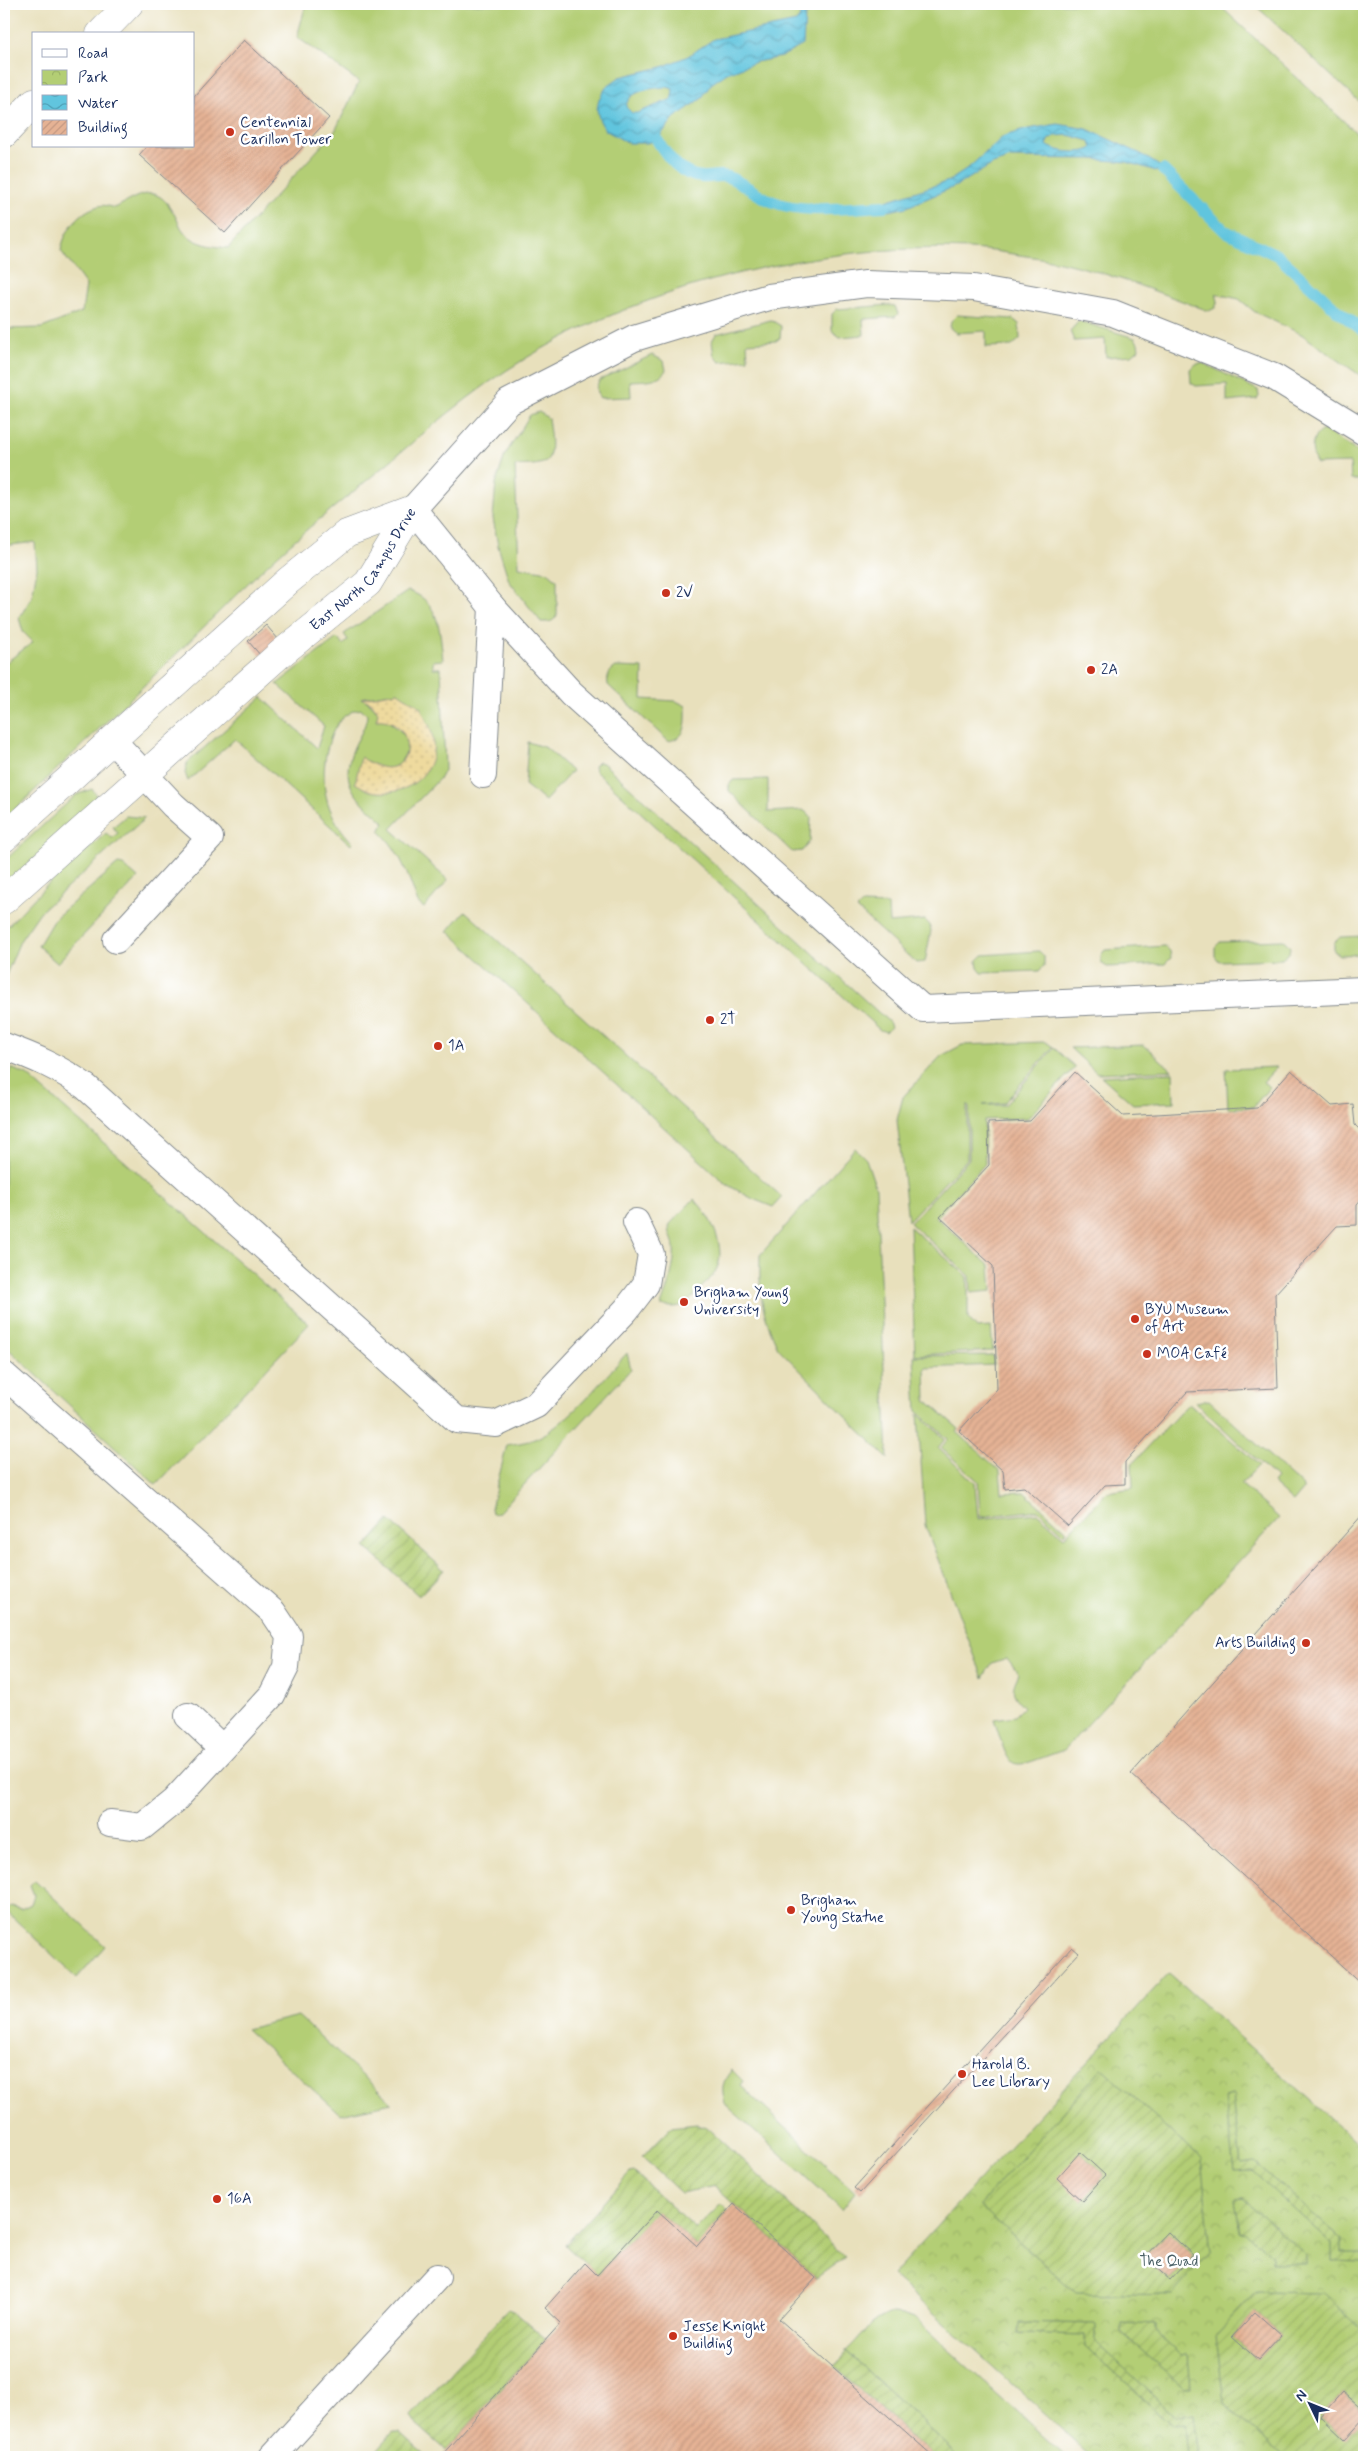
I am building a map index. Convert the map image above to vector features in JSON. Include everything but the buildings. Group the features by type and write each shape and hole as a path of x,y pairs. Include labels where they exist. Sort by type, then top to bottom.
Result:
{"street":[{"path":"102,32 129,4"},
{"path":"4,132 32,104"},
{"name":"East North Campus Drive","path":"4,838 288,581 346,534 413,509"},
{"name":"East North Campus Drive","path":"4,900 279,655 368,583 413,509"}],"lane":[{"path":"1364,432 1274,377 1113,313 974,288 866,284 769,297 634,338 593,358 508,402 413,509 492,607 571,693 923,1008 1364,990"},
{"path":"483,775 492,607"},
{"path":"112,740 173,805 210,838 116,940"},
{"path":"4,1046 43,1060 65,1072 86,1088 457,1420 496,1424 536,1405 626,1310 646,1284 651,1254 636,1222"},
{"path":"4,1375 273,1612 288,1636 286,1667 272,1695 174,1801 142,1827 110,1823"},
{"path":"188,1716 222,1748"},
{"path":"272,2457 437,2277"}],"green space":[{"path":"306,4 1218,4 1364,140 1364,378 1301,334 1255,312 1239,299 1216,294 1218,301 1215,308 1209,311 1126,281 1062,262 996,251 914,249 857,253 799,261 741,273 685,288 630,308 577,331 507,370 447,414 309,527 273,559 4,820 4,664 33,642 23,632 19,618 32,597 37,568 35,542 4,546 4,329 42,328 82,312 86,285 61,251 65,236 79,217 99,206 115,208 139,196 154,194 167,203 183,231 190,237 205,244 228,248 335,131 359,82 297,37"},
{"path":"1254,4 1364,4 1364,106"},
{"path":"895,306 898,314 895,317 863,319 864,335 840,337 832,331 832,314 837,309"},
{"path":"957,315 1013,319 1019,324 1020,339 1012,346 986,347 986,331 956,333 950,328 951,321"},
{"path":"771,320 781,326 780,338 776,341 747,343 748,359 720,362 714,356 712,341 716,334"},
{"path":"1079,321 1135,338 1139,349 1132,355 1106,357 1105,339 1074,341 1070,331"},
{"path":"652,355 664,361 666,370 663,374 650,380 630,381 631,397 600,398 596,389 600,380"},
{"path":"1203,363 1258,390 1259,397 1257,399 1227,402 1227,384 1196,386 1191,383 1190,369 1196,364"},
{"path":"539,412 548,418 551,449 547,460 533,465 515,466 519,567 548,572 557,580 557,615 552,621 546,622 541,622 509,581 498,546 493,518 496,483 505,455 530,415"},
{"path":"1324,430 1364,456 1364,480 1351,480 1350,463 1317,464 1313,455 1313,444 1316,435"},
{"path":"408,591 419,595 427,602 432,609 439,628 443,660 433,661 433,668 441,668 445,768 440,778 391,829 448,880 424,908 418,903 398,855 379,831 385,823 359,799 349,782 349,760 364,727 367,715 362,709 350,712 341,720 334,731 329,744 324,772 324,785 330,809 344,833 353,843 351,845 235,739 188,781 185,773 187,763 262,697 317,748 324,726 277,684 337,638 343,645 348,640 344,634","holes":["398,692 426,771 355,783 375,767 388,768 397,765 406,753 408,745 403,733 370,703 361,698"]},
{"path":"616,667 643,668 642,699 676,701 686,706 684,729 679,737 668,741 608,685 609,674"},
{"path":"528,742 546,748 572,771 545,801 525,785"},
{"path":"598,762 603,763 889,1022 891,1027 886,1032 880,1030 595,771 594,766"},
{"path":"768,779 768,812 803,810 811,816 810,841 802,851 792,852 729,791 729,785 733,780"},
{"path":"92,789 96,794 97,801 4,887 4,861 76,795"},
{"path":"126,816 145,818 40,912 20,941 4,980 4,930 44,888 106,833 112,838 118,833 113,827"},
{"path":"118,864 123,865 138,878 57,963 38,946 54,919"},
{"path":"862,904 888,905 889,923 925,920 930,925 931,931 925,962 916,963 857,909"},
{"path":"465,911 782,1197 773,1207 753,1199 726,1184 448,931"},
{"path":"1364,936 1364,954 1339,955 1334,951 1334,943 1340,937"},
{"path":"1284,940 1290,947 1289,953 1282,959 1219,961 1215,956 1215,947 1220,942"},
{"path":"1165,946 1170,951 1171,958 1165,964 1107,967 1101,963 1101,955 1105,950"},
{"path":"1039,951 1044,956 1044,966 1039,971 982,973 978,968 977,961 983,955"},
{"path":"1046,1042 1053,1047 1004,1103 983,1105 1005,1105 1054,1048 1075,1067 1028,1118 984,1120 985,1164 936,1217 990,1266 992,1291 971,1293 970,1276 910,1223 969,1159 969,1106 967,1106 967,1159 908,1221 897,1120 903,1097 941,1056 962,1045"},
{"path":"1144,1045 1172,1070 1097,1073 1070,1048"},
{"path":"1277,1067 1263,1082 1270,1087 1253,1107 1228,1108 1226,1069"},
{"path":"11,1068 27,1075 309,1324 156,1485 4,1345 4,1095"},
{"path":"1173,1072 1174,1102 1133,1104 1101,1076"},
{"path":"855,1148 866,1159 876,1188 888,1459 778,1348 762,1303 760,1255"},
{"path":"694,1199 706,1214 716,1233 720,1253 719,1263 712,1276 684,1305 674,1307 661,1306 674,1262 674,1247 669,1227"},
{"path":"910,1227 968,1277 968,1318 977,1328 991,1327 993,1351 915,1355"},
{"path":"627,1353 631,1369 498,1513 492,1514 491,1508 507,1445 533,1440 552,1429 575,1410"},
{"path":"993,1355 994,1365 925,1368 926,1400 959,1429 957,1432 1000,1471 1002,1493 1024,1492 1067,1531 1064,1534 1038,1510 980,1517 978,1481 941,1448 948,1439 917,1411 914,1356"},
{"path":"1209,1400 1303,1487 1303,1490 1293,1502 1272,1483 1276,1478 1195,1402"},
{"path":"1189,1403 1259,1465 1241,1484 1279,1518 1064,1750 1022,1764 1015,1763 1009,1759 1005,1751 994,1719 1015,1716 1024,1707 1017,1699 1013,1688 1019,1674 1007,1658 992,1663 983,1678 925,1525 918,1414 945,1439 938,1448 975,1483 978,1519 1037,1513 1064,1537 1107,1492 1133,1488 1132,1464"},
{"path":"389,1520 444,1570 419,1596 365,1547"},
{"path":"35,1880 105,1946 77,1978 6,1911 11,1906 21,1909 31,1904 34,1895 30,1885"},
{"name":"The Quad","path":"1169,1973 1364,2149 1364,2457 1092,2457 892,2275"},
{"path":"298,2016 392,2103 340,2114 246,2029"},
{"path":"1102,2068 1201,2159 1211,2251 1172,2295 1076,2293 979,2205","holes":["1080,2152 1105,2175 1082,2201","1168,2232 1193,2255 1170,2280 1144,2257"]},
{"path":"732,2070 743,2081 740,2085 855,2192 842,2209 725,2104 723,2086"},
{"path":"1233,2096 1241,2164 1255,2162 1342,2240 1342,2253 1364,2253 1364,2262 1332,2261 1332,2244 1252,2171 1234,2172 1225,2098"},
{"path":"697,2124 707,2127 845,2257 816,2278 715,2186 681,2193 642,2157 671,2127"},
{"path":"634,2172 696,2229 721,2204 728,2211 697,2246 657,2210 597,2275 565,2245 630,2173"},
{"path":"1243,2198 1306,2255 1306,2263 1272,2263 1272,2256 1245,2232 1240,2233 1235,2199"},
{"path":"1256,2292 1323,2293 1364,2331 1364,2410 1343,2392 1321,2417 1345,2440 1364,2419 1364,2446 1354,2457 1284,2457 1224,2403 1216,2335","holes":["1255,2312 1281,2335 1258,2360 1232,2337"]},
{"path":"508,2309 514,2311 546,2339 446,2450 414,2422 411,2416"},
{"path":"893,2313 914,2318 1066,2457 960,2457 846,2351 872,2324"},
{"path":"1019,2322 1096,2324 1096,2342 1177,2417 1194,2414 1199,2457 1188,2457 1185,2425 1173,2426 1085,2346 1085,2335 1018,2333"},
{"path":"1121,2323 1155,2325 1155,2331 1181,2355 1188,2354 1191,2388 1184,2388 1121,2332"},
{"path":"846,2351 960,2457 934,2457 834,2366"},
{"path":"393,2432 399,2432 427,2457 371,2457"}],"sand":[{"path":"398,692 418,705 423,712 432,735 433,749 431,761 425,773 416,782 391,792 373,792 355,783 361,757 379,766 393,767 402,761 406,752 406,740 401,730 391,722 376,720 378,712 372,703 361,698"}],"water":[{"path":"796,4 822,4 821,9 817,12 805,15 803,45 781,57 756,62 727,73 711,84 701,99 674,118 657,140 647,143 628,143 605,130 599,119 597,109 599,99 607,86 620,77 662,67 688,56 714,39 796,22 800,17","holes":["667,87 673,89 672,99 637,113 632,113 626,107 628,101 636,93 655,88"]},
{"path":"1058,124 1087,129 1141,154 1167,171 1175,182 1156,171 1127,162 1091,159 1011,158 993,164 956,186 907,207 889,211 870,206 949,181 966,170 1004,136 1028,129","holes":["1068,135 1090,141 1092,148 1076,152 1062,151 1047,145 1048,140 1055,136"]}],"waterway":[{"path":"657,140 675,164 688,173 702,177 728,177 771,201 784,205 813,209 885,206"},
{"path":"1163,170 1225,231 1277,255 1338,311 1364,331"}],"place":[{"name":"Centennial Carillon Tower","path":"230,132"},
{"name":"2V","path":"666,593"},
{"name":"2A","path":"1091,670"},
{"name":"2T","path":"710,1020"},
{"name":"1A","path":"438,1046"},
{"name":"Brigham Young University","path":"684,1302"},
{"name":"BYU Museum of Art","path":"1135,1319"},
{"name":"MOA Café","path":"1147,1354"},
{"name":"Arts Building","path":"1306,1643"},
{"name":"Brigham Young Statue","path":"791,1910"},
{"name":"Harold B. Lee Library","path":"962,2074"},
{"name":"16A","path":"217,2199"},
{"name":"Jesse Knight Building","path":"673,2336"}]}
